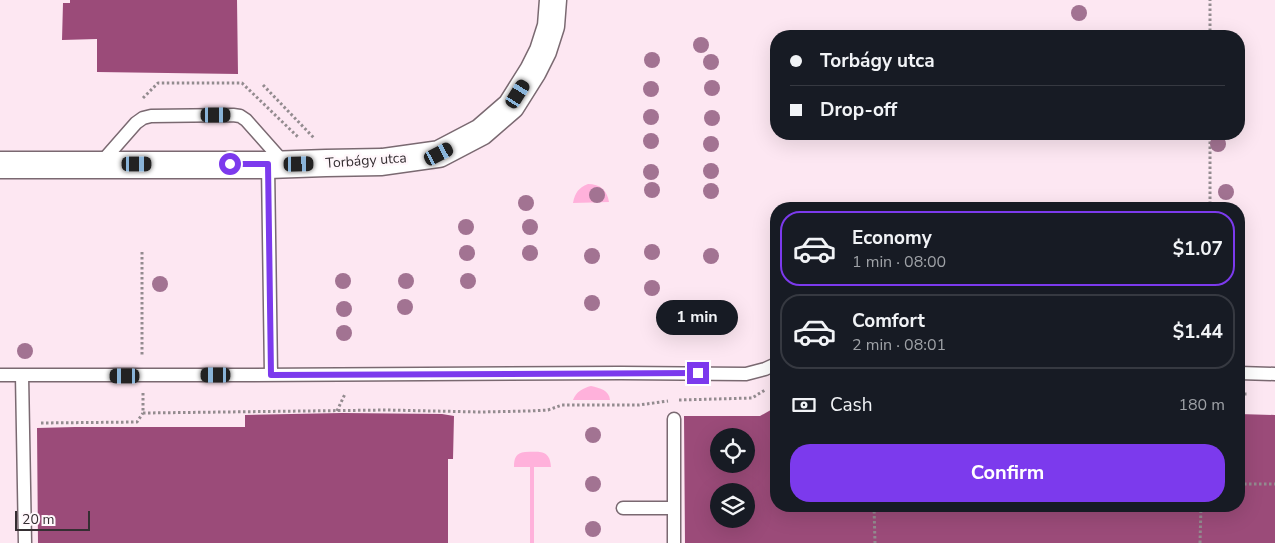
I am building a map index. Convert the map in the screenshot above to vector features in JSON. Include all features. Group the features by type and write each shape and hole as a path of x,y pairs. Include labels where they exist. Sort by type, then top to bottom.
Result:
{"street":[{"name":"Torbágy utca","path":"0,165 382,162 439,154 481,132 511,106 543,51 551,26 553,0"}],"lane":[{"path":"100,164 136,123 143,118 151,116 224,115 240,116 246,120 276,164 271,375"},
{"path":"0,375 746,374 770,367"},
{"path":"1245,373 1275,374"},
{"path":"22,375 25,543"},
{"path":"674,419 674,543"},
{"path":"623,508 674,508"}],"path":[{"path":"1210,0 1210,30"},
{"path":"263,85 314,138"},
{"path":"1210,140 1210,202"},
{"path":"22,423 137,422 143,413 142,252"},
{"path":"143,413 386,410 533,411 548,410 562,405 639,406 671,400 752,398 768,388"},
{"path":"1245,484 1275,484"},
{"path":"874,512 875,543"},
{"path":"1200,543 1202,512"}],"shaded area":[{"path":"0,0 1275,0 1275,543 0,543"},
{"path":"588,184 602,188 607,194 609,202 573,203 578,191"},
{"path":"591,386 606,392 610,400 573,400 580,391"},
{"path":"525,452 546,454 551,467 534,467 534,543 530,543 530,467 514,467 516,456"}],"building":[{"path":"70,0 237,0 238,74 97,72 97,39 62,40 63,3 70,3"},
{"path":"770,410 770,512 1245,512 1245,414 1275,415 1275,543 685,543 684,416 760,416"},
{"path":"342,413 442,414 454,416 453,459 448,459 448,543 38,543 37,428 245,427 245,415"}],"route":[{"path":"230,164 268,164 271,375 698,373"}]}
